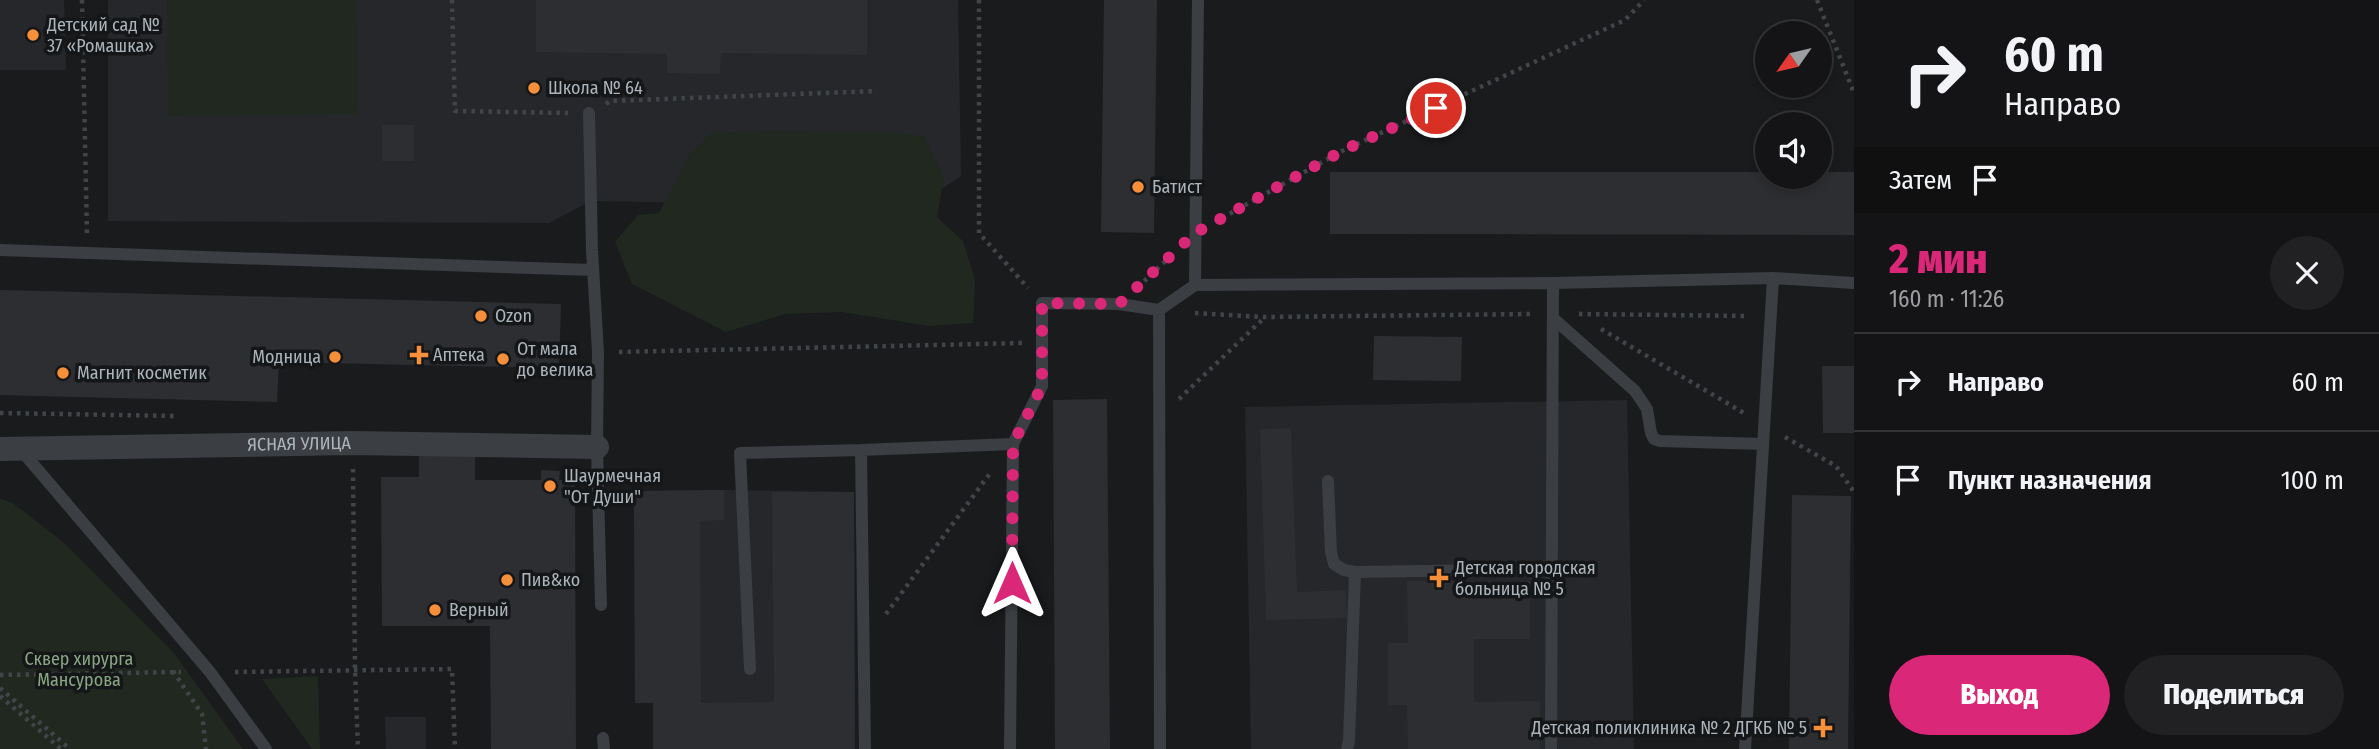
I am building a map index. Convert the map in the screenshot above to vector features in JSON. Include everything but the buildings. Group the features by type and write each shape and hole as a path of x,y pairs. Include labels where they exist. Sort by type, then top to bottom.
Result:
{"street":[{"name":"ЯСНАЯ УЛИЦА","path":"10,449 352,443 597,447"}],"lane":[{"path":"1195,285 1198,0"},
{"path":"589,113 598,352 597,447 601,605"},
{"path":"0,250 593,270"},
{"path":"1745,749 1773,278"},
{"path":"1010,749 1013,444 1042,386 1042,303 1119,304 1159,310 1195,285 1553,283 1773,278 1854,284"},
{"path":"1551,749 1553,283"},
{"path":"1159,310 1160,749"},
{"path":"1553,316 1635,391 1647,409 1654,439 1660,442 1763,444"},
{"path":"750,669 740,453 1013,444"},
{"path":"10,449 210,672 266,749"},
{"path":"861,450 865,749"},
{"path":"1328,481 1331,552 1334,564 1344,570 1553,569"},
{"path":"1347,749 1355,572"}],"path":[{"path":"82,0 88,253"},
{"path":"452,0 454,111 589,113 610,101 877,91"},
{"path":"979,0 979,233 1042,303"},
{"path":"1119,304 1195,233 1342,151 1625,20 1644,0"},
{"path":"1817,0 1854,93"},
{"path":"1159,310 1264,317 1553,316"},
{"path":"1585,320 1573,313 1771,316"},
{"path":"1158,419 1264,317"},
{"path":"1597,327 1836,466 1854,492"},
{"path":"598,352 1042,343"},
{"path":"352,443 358,749"},
{"path":"864,643 1013,444"},
{"path":"0,675 452,669 455,749"},
{"path":"173,671 202,714 206,749"},
{"path":"0,688 70,749"},
{"path":"0,696 61,749"}],"shaded area":[{"name":"Детский сад № 37 «Ромашка»","path":"0,0 64,0 66,70 0,70"},
{"name":"Школа № 64","path":"108,0 958,0 961,176 915,207 591,201 549,223 108,221"},
{"name":"Детская городская больница № 5","path":"1627,400 1634,749 1251,749 1245,407"},
{"path":"634,491 854,492 855,749 653,749 653,703 635,703"},
{"path":"385,717 426,717 426,749 386,749"}],"green space":[{"path":"167,0 356,0 358,114 168,116"},
{"path":"886,132 924,136 944,177 937,217 963,241 975,280 973,323 929,326 842,312 785,314 726,332 632,284 615,242 638,215 659,213 691,153 711,133"},
{"name":"Сквер хирурга Мансурова","path":"0,498 14,504 62,541 174,653 243,749 0,749"},
{"path":"318,676 320,749 312,749 262,679"}],"place":[{"name":"Детский сад № 37 «Ромашка»","path":"33,35"},
{"name":"Школа № 64","path":"534,88"},
{"name":"Батист","path":"1138,187"},
{"name":"Ozon","path":"481,316"},
{"name":"Аптека","path":"419,355"},
{"name":"Модница","path":"335,357"},
{"name":"От мала до велика","path":"503,359"},
{"name":"Магнит косметик","path":"63,373"},
{"name":"Шаурмечная \"От Души\"","path":"550,486"},
{"name":"Детская городская больница № 5","path":"1439,578"},
{"name":"Пив&ко","path":"507,580"},
{"name":"Верный","path":"435,610"},
{"name":"Детская поликлиника № 2 ДГКБ № 5","path":"1823,728"}],"route":[{"path":"1012,583 1013,444 1042,386 1042,303 1119,304 1195,233 1342,151 1436,108"}]}
